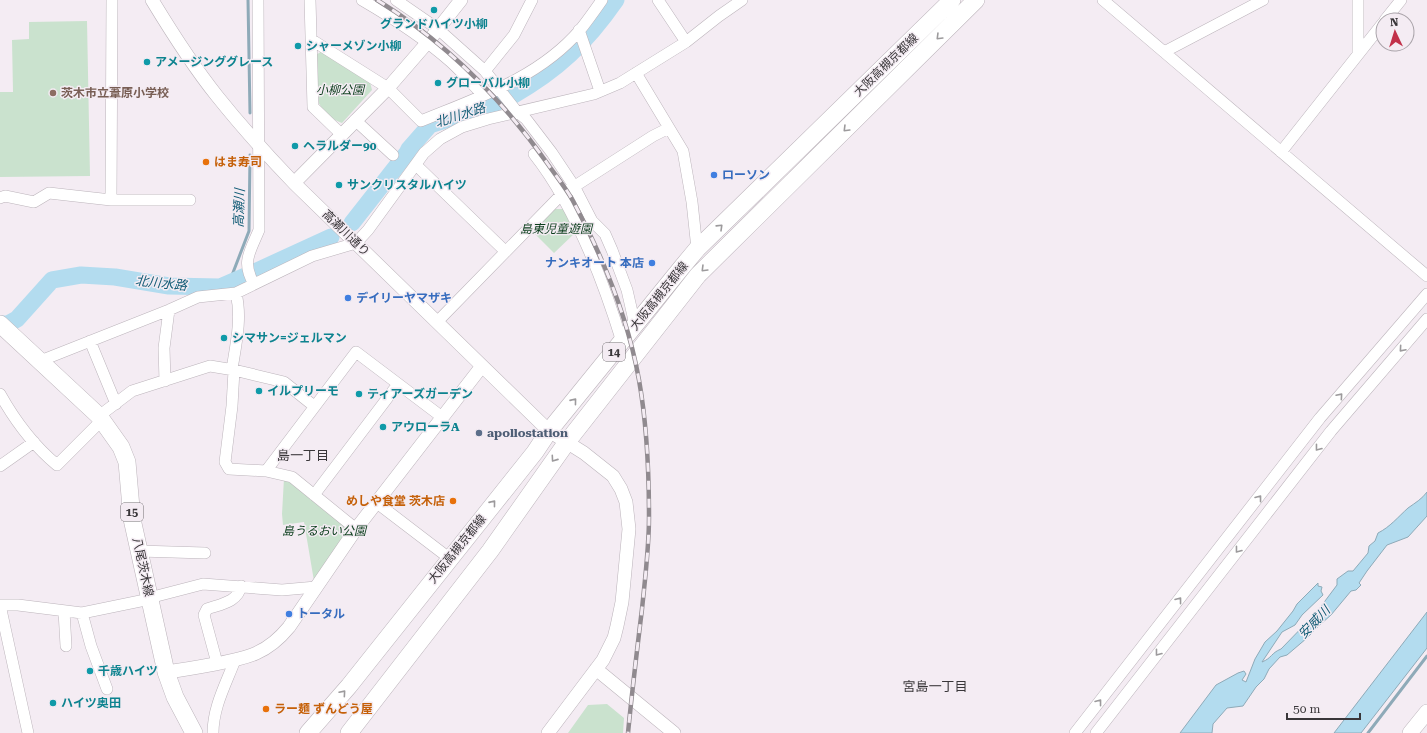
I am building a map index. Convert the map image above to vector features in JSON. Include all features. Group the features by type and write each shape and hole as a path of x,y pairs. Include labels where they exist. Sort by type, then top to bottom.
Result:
{"main road":[{"name":"大阪高槻京都線","path":"349,733 490,551 567,442 698,276 976,0"},
{"path":"957,19 975,11 987,0"},
{"name":"大阪高槻京都線","path":"308,733 349,686 449,558 530,458 549,431 697,250 950,2"},
{"name":"八尾茨木線","path":"3,327 100,418 121,447 127,462 132,519 166,672 175,697 194,733"},
{"path":"1410,733 1427,712"}],"street":[{"path":"111,200 112,0"},
{"name":"高瀬川通り","path":"152,0 181,47 212,89 259,146 294,183 549,431 584,453 613,476 621,489 626,502 629,529 622,602 617,626 609,649 596,669 548,733"},
{"path":"251,279 247,259 259,230 258,0"},
{"path":"310,0 313,107 341,134"},
{"path":"362,0 389,16 427,43 451,63 483,95"},
{"path":"396,0 438,29 485,71 517,112 526,119 539,136 574,186 592,221 605,234 627,290 636,325"},
{"path":"294,183 388,88 427,43 461,0"},
{"path":"485,71 514,35 532,0"},
{"path":"312,40 388,88 421,121 499,88 539,66 580,33 602,0"},
{"path":"658,0 686,42"},
{"path":"40,361 170,310 198,297 236,293 251,279 312,256 356,243 368,230 424,154 440,139 462,127 488,119 556,104 600,91 620,83 686,42 742,0"},
{"path":"1103,0 1427,276"},
{"path":"1164,52 1263,0"},
{"path":"1358,0 1358,54"},
{"path":"1391,12 1401,0"},
{"path":"580,33 600,91"},
{"path":"1281,152 1375,33"},
{"path":"636,73 683,151 692,202 697,250"},
{"path":"355,120 393,155"},
{"path":"437,322 561,195 669,128"},
{"path":"534,154 544,167 561,195 576,224 596,267 622,342"},
{"path":"416,165 505,251"},
{"path":"0,198 5,196 34,202 50,193 111,200 190,200"},
{"path":"236,293 238,332 233,370 232,406 225,462 229,469 266,471 292,477 356,529"},
{"path":"1075,733 1320,418 1427,294"},
{"path":"165,381 164,348 170,310"},
{"path":"1096,733 1331,431 1427,319"},
{"path":"90,341 116,404"},
{"path":"266,471 356,352 442,417"},
{"path":"0,394 4,408 57,465 100,418 132,391 210,366 284,382 314,406"},
{"path":"166,672 235,660 258,653 278,639 288,627 356,529 482,366"},
{"path":"314,495 398,384"},
{"path":"0,466 34,442"},
{"path":"377,503 449,558"},
{"path":"139,551 205,553"},
{"path":"28,733 0,605 18,605 82,613 150,598 203,584 282,590 316,587"},
{"path":"217,663 204,615 207,609 233,599 239,594 241,586"},
{"path":"64,611 66,646"},
{"path":"82,613 91,646 107,689"},
{"path":"214,733 213,720 216,707 235,660"},
{"path":"596,669 674,733"}],"green space":[{"name":"茨木市立葦原小学校","path":"87,21 90,176 0,177 0,92 13,92 12,40 29,39 29,22"},
{"name":"小柳公園","path":"322,51 370,82 372,90 342,123 328,115 318,102 316,55"},
{"name":"島東児童遊園","path":"555,209 563,209 576,232 554,253 533,232"},
{"name":"島うるおい公園","path":"284,478 347,524 348,531 314,581 304,522 283,525 282,514"},
{"path":"607,704 624,718 623,733 568,733 588,705"}],"water":[{"name":"安威川","path":"1427,492 1427,516 1408,537 1387,545 1359,583 1361,585 1356,590 1351,591 1331,615 1307,638 1287,655 1280,657 1269,669 1264,679 1256,687 1243,706 1227,708 1213,724 1212,733 1180,733 1216,685 1244,671 1246,674 1242,680 1246,682 1255,659 1265,642 1277,631 1297,604 1318,583 1318,586 1322,587 1321,591 1323,595 1302,615 1295,625 1282,632 1262,662 1281,649 1316,613 1337,585 1337,579 1348,571 1353,571 1368,553 1369,546 1375,541 1378,533 1390,525 1408,508 1421,499"},
{"path":"1427,612 1427,648 1361,733 1334,733"}],"waterway":[{"name":"高瀬川","path":"248,0 250,113"},
{"name":"北川水路","path":"512,96 557,66 594,29 616,0"},
{"name":"北川水路","path":"352,223 409,149 430,125 495,104"},
{"name":"高瀬川","path":"229,283 249,231 250,155"},
{"name":"北川水路","path":"0,324 8,324 17,319 52,280 81,275 115,277 169,286 220,287 331,237"},
{"path":"1368,733 1427,656"}],"railway":[{"path":"377,0 402,16 448,53 491,94 530,139 573,201 604,266 621,311 634,357 642,397 647,448 649,500 647,563 628,733"}],"place":[{"name":"グランドハイツ小柳","path":"434,10"},
{"name":"シャーメゾン小柳","path":"298,46"},
{"name":"アメージンググレース","path":"147,62"},
{"name":"グローバル小柳","path":"438,83"},
{"name":"茨木市立葦原小学校","path":"53,93"},
{"name":"ヘラルダー90","path":"295,146"},
{"name":"はま寿司","path":"206,162"},
{"name":"ローソン","path":"714,175"},
{"name":"サンクリスタルハイツ","path":"339,185"},
{"name":"ナンキオート 本店","path":"652,263"},
{"name":"デイリーヤマザキ","path":"348,298"},
{"name":"シマサン=ジェルマン","path":"224,338"},
{"name":"イルプリーモ","path":"259,391"},
{"name":"ティアーズガーデン","path":"359,394"},
{"name":"アウローラA","path":"383,427"},
{"name":"apollostation","path":"479,433"},
{"name":"めしや食堂 茨木店","path":"453,501"},
{"name":"トータル","path":"289,614"},
{"name":"千歳ハイツ","path":"90,671"},
{"name":"ハイツ奥田","path":"53,703"},
{"name":"ラー麺 ずんどう屋","path":"266,709"}],"district":[{"name":"島一丁目","path":"303,455"},
{"name":"宮島一丁目","path":"935,686"}]}
